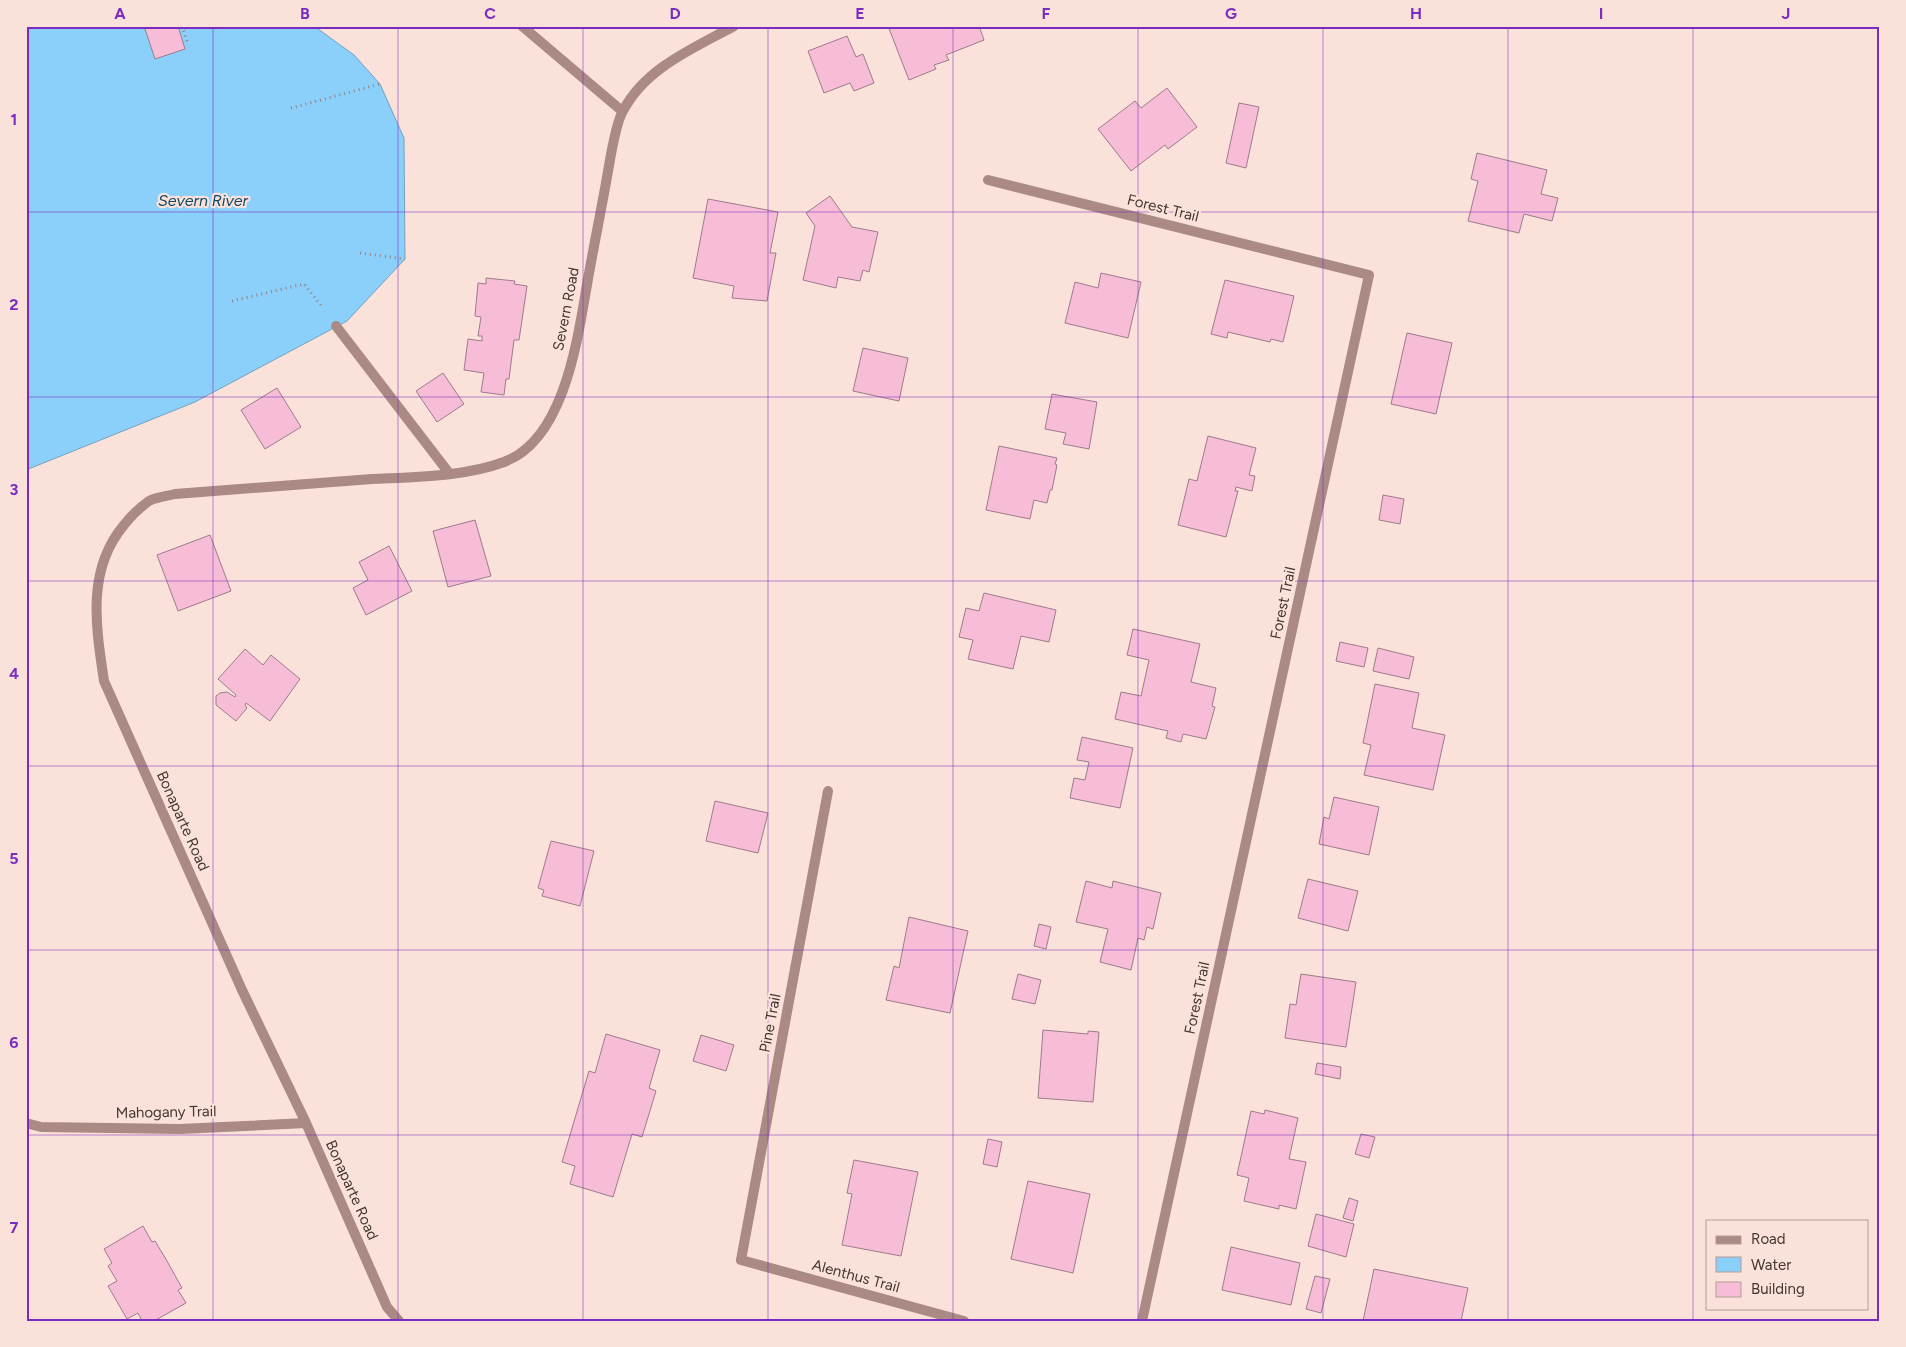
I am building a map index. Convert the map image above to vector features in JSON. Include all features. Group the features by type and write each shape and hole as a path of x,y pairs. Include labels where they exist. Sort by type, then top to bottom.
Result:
{"street":[{"path":"522,26 622,111"},
{"name":"Severn Road","path":"334,482 449,473 504,462 524,451 541,432 556,405 577,341 610,157 622,111 644,82 671,61 734,26"},
{"name":"Forest Trail","path":"988,180 1369,275 1142,1321"},
{"path":"336,326 449,473"},
{"name":"Bonaparte Road","path":"334,482 175,494 150,500 133,514 114,537 103,558 98,586 97,632 104,681 242,990 306,1123 387,1308 399,1321"},
{"name":"Pine Trail","path":"741,1260 828,791"},
{"name":"Mahogany Trail","path":"26,1123 41,1127 170,1128 306,1123"},
{"name":"Alenthus Trail","path":"741,1260 964,1321"}],"path":[{"path":"182,26 188,44"},
{"path":"291,108 380,84"},
{"path":"360,254 405,260"},
{"path":"232,301 304,284 336,326"}],"water":[{"name":"Severn River","path":"26,26 314,26 354,55 380,84 404,138 405,259 347,321 195,402 26,470"}],"building":[{"path":"144,26 178,26 185,49 155,59"},
{"path":"888,26 979,26 984,40 946,55 949,60 934,65 936,69 909,80"},
{"path":"847,36 856,57 863,54 874,83 854,91 850,83 824,93 808,51"},
{"path":"1167,88 1197,127 1168,149 1165,145 1131,171 1098,129 1135,101 1141,108"},
{"path":"1239,103 1259,107 1246,168 1226,163"},
{"path":"1477,153 1547,170 1541,194 1558,198 1552,221 1524,214 1519,233 1468,221 1478,181 1471,179"},
{"path":"830,196 852,227 878,232 869,272 863,270 860,281 838,277 836,288 803,280 815,226 806,213"},
{"path":"708,199 778,212 770,253 776,253 767,301 732,298 734,286 693,278"},
{"path":"1101,273 1141,282 1128,338 1065,323 1075,282 1098,288"},
{"path":"486,278 515,281 514,284 527,286 519,340 514,340 509,379 506,379 504,395 481,392 484,373 464,370 468,339 482,341 482,336 478,336 481,317 475,316 478,283 486,284"},
{"path":"1225,280 1294,296 1283,342 1271,339 1270,342 1228,332 1227,338 1211,334"},
{"path":"1407,333 1452,343 1436,414 1391,404"},
{"path":"863,348 908,358 899,401 853,391"},
{"path":"443,373 464,404 437,422 416,391"},
{"path":"277,388 301,427 265,449 241,410"},
{"path":"1052,394 1097,402 1089,449 1063,444 1066,433 1045,429"},
{"path":"1208,436 1256,448 1249,475 1255,476 1252,491 1236,487 1235,491 1238,491 1226,537 1178,525 1189,479 1197,481"},
{"path":"999,446 1057,458 1052,490 1050,490 1047,503 1034,500 1030,519 986,510"},
{"path":"1383,495 1404,499 1400,524 1379,520"},
{"path":"475,520 491,576 448,587 433,531"},
{"path":"210,535 231,591 178,611 157,555"},
{"path":"389,546 412,591 366,615 353,588 368,580 359,562"},
{"path":"984,593 1056,610 1049,642 1021,636 1013,669 968,659 973,640 959,637 966,608 979,611"},
{"path":"1133,629 1200,644 1191,682 1216,688 1212,706 1215,707 1206,739 1183,734 1181,742 1166,738 1168,731 1115,719 1121,692 1141,696 1149,660 1127,655"},
{"path":"1340,642 1368,648 1364,667 1336,661"},
{"path":"1378,648 1414,657 1409,679 1373,671"},
{"path":"245,649 263,665 271,655 300,679 270,721 246,703 247,708 236,721 216,705 216,696 220,693 227,692 235,697 236,695 218,679"},
{"path":"1375,684 1419,693 1412,728 1445,735 1433,790 1364,775 1371,745 1363,743"},
{"path":"1082,737 1133,748 1120,808 1070,798 1074,778 1085,780 1089,762 1077,760"},
{"path":"1334,797 1379,807 1369,855 1319,844 1324,817 1329,819"},
{"path":"715,801 768,813 758,853 706,841"},
{"path":"551,841 594,851 580,906 542,896 544,890 538,888"},
{"path":"1308,879 1358,891 1348,931 1298,918"},
{"path":"1086,881 1112,888 1113,881 1161,893 1153,929 1147,927 1144,940 1138,938 1131,970 1100,962 1108,929 1076,922"},
{"path":"909,917 968,931 950,1013 886,1000 894,966 899,968"},
{"path":"1039,924 1051,927 1046,949 1034,946"},
{"path":"1018,974 1041,980 1035,1004 1012,999"},
{"path":"1301,974 1356,982 1346,1047 1285,1038 1290,1004 1296,1005"},
{"path":"1043,1030 1088,1034 1088,1031 1099,1032 1093,1102 1038,1098"},
{"path":"606,1034 660,1050 649,1088 656,1091 642,1137 632,1134 613,1197 570,1184 575,1166 562,1162 589,1071 595,1073"},
{"path":"701,1035 734,1045 726,1071 693,1061"},
{"path":"1317,1063 1341,1067 1340,1079 1315,1074"},
{"path":"1265,1110 1298,1118 1289,1159 1306,1162 1296,1209 1279,1205 1279,1209 1244,1201 1249,1178 1237,1175 1251,1111 1264,1114"},
{"path":"1361,1134 1375,1137 1369,1158 1355,1154"},
{"path":"988,1139 1002,1142 997,1167 983,1164"},
{"path":"854,1160 918,1172 901,1256 842,1245 852,1194 847,1193"},
{"path":"1028,1181 1090,1194 1073,1273 1011,1259"},
{"path":"1349,1198 1358,1201 1353,1221 1343,1218"},
{"path":"1316,1214 1354,1224 1346,1257 1308,1246"},
{"path":"143,1226 152,1242 155,1241 167,1261 182,1288 178,1290 186,1303 154,1321 142,1321 138,1313 127,1319 108,1286 117,1281 108,1266 112,1263 104,1249"},
{"path":"1231,1247 1300,1263 1291,1305 1222,1290"},
{"path":"1374,1269 1468,1288 1461,1321 1363,1321"},
{"path":"1315,1276 1330,1279 1321,1313 1306,1309"}]}
